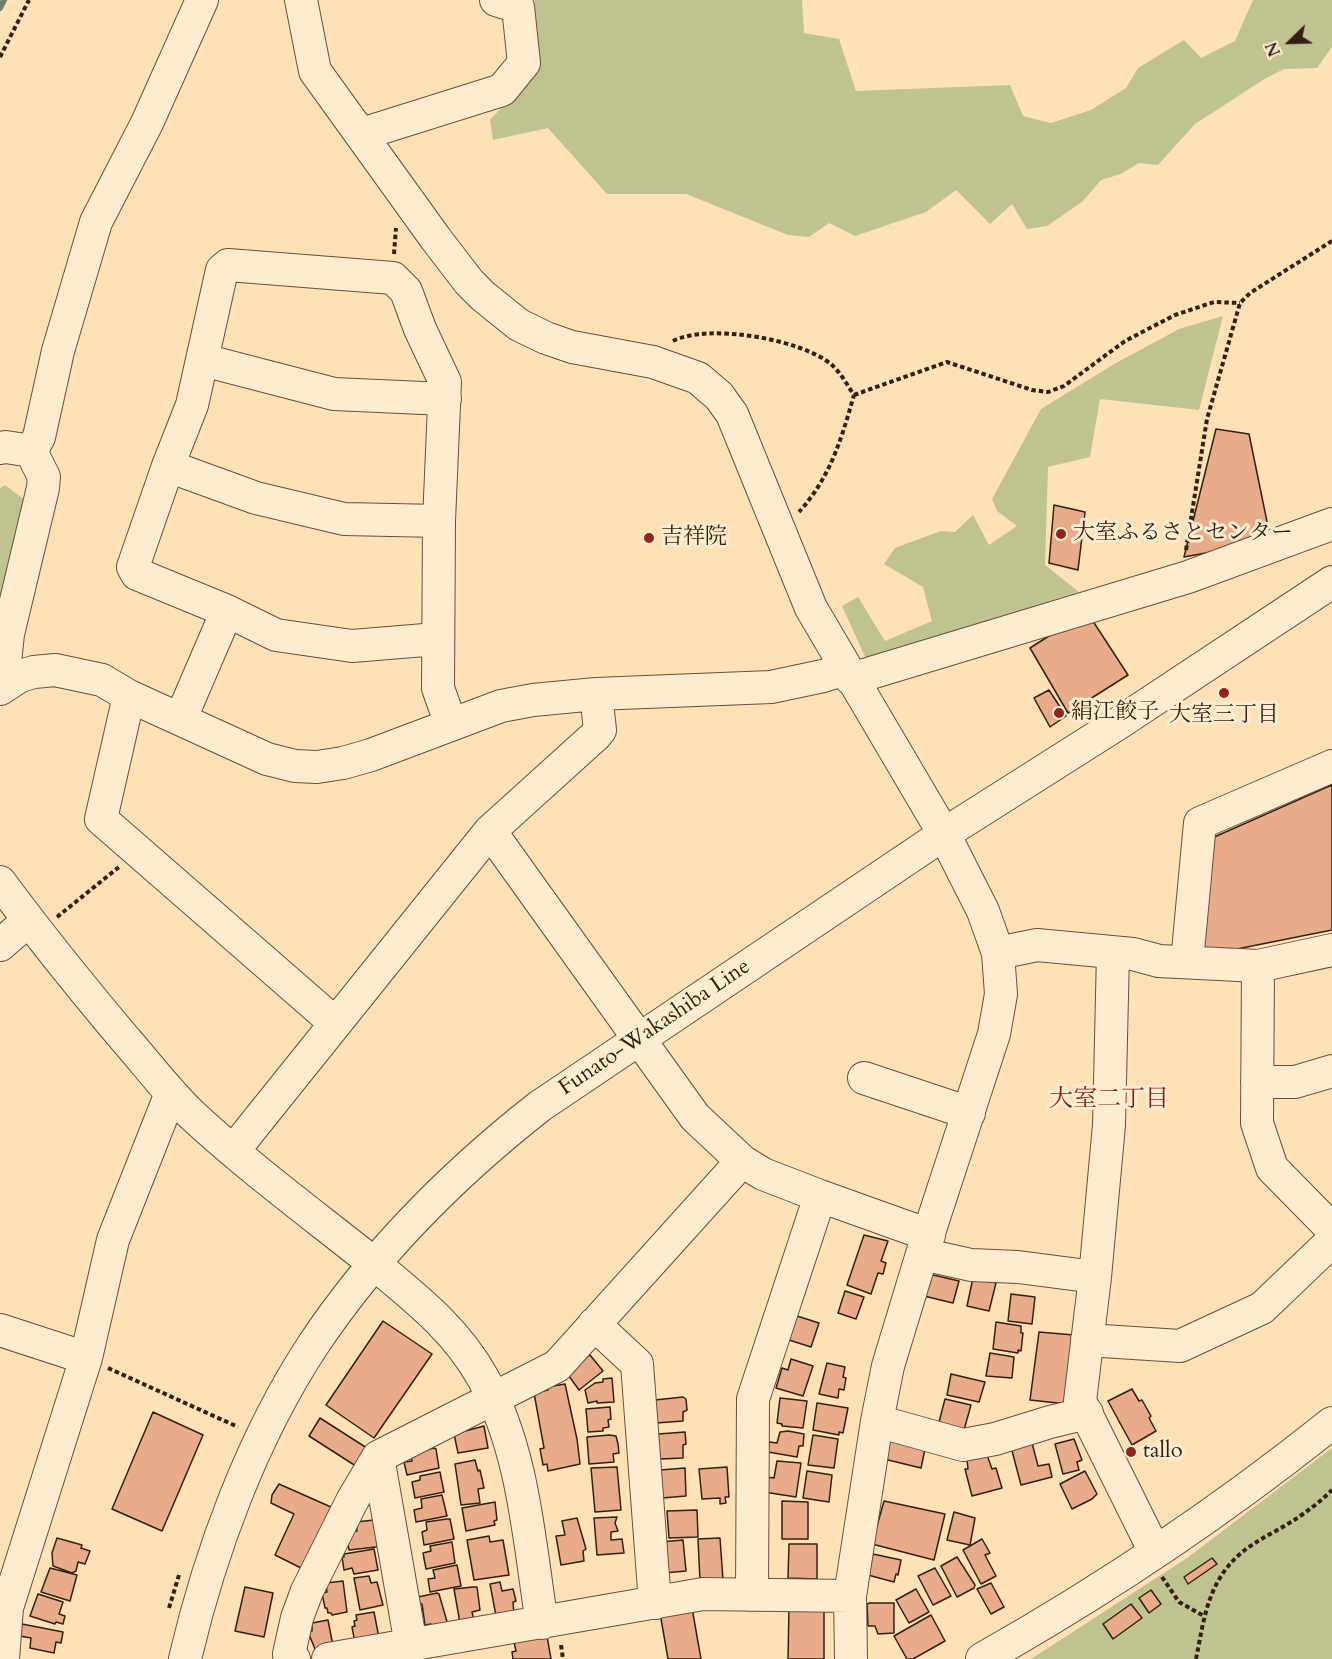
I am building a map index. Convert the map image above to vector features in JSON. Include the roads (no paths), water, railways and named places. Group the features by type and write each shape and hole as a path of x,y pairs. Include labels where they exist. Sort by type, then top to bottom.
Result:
{"street":[{"path":"31,451 39,436 58,351 96,222 147,123 202,0"},
{"path":"283,0 285,28 469,282 519,324 546,338 572,347 653,362 698,378 719,396 732,414 811,608 944,834 983,911 998,953 1001,994 994,1034 925,1244 888,1366 877,1421 850,1596 851,1659"},
{"path":"301,0 315,71"},
{"path":"359,130 502,90 524,63 518,6 496,0"},
{"path":"437,639 352,646 276,634 137,574 133,567 192,405 222,270 228,265 393,278 406,291 420,329 445,382 437,639 438,688 451,725"},
{"path":"203,360 334,394 445,399"},
{"path":"0,448 31,451"},
{"path":"3,687 8,634 43,488 44,477 31,451"},
{"path":"168,466 256,498 344,519 439,521"},
{"path":"3,687 20,676 55,670 102,680 129,696 267,759 295,766 317,767 371,755 501,706 533,700 596,694 771,687 823,676 848,674 1188,577 1332,524"},
{"name":"Funato-Wakashiba Line","path":"185,1659 195,1619 223,1533 256,1450 282,1397 313,1346 374,1264 414,1218 490,1144 540,1106 944,834 1119,723 1332,582"},
{"path":"181,718 227,611"},
{"path":"234,1150 490,831 600,730 596,694"},
{"path":"129,696 101,819 335,1023"},
{"path":"1187,962 1200,823 1332,765"},
{"path":"490,831 695,1117 742,1161 763,1174 820,1196 971,1265 1018,1267 1095,1277"},
{"path":"0,882 65,968 171,1093 234,1150 438,1317 466,1351 493,1399 512,1450 524,1507 542,1623"},
{"path":"0,945 33,927"},
{"path":"998,953 1037,945 1133,954 1159,961 1258,966 1332,950"},
{"path":"1113,953 1109,1125 1095,1277 1080,1401 1157,1562"},
{"path":"1258,966 1257,1123 1272,1168 1332,1229"},
{"path":"1257,1082 1295,1082 1332,1071"},
{"path":"864,1077 969,1113"},
{"path":"3,1659 7,1608 86,1358 113,1240 171,1093"},
{"path":"294,1659 289,1654 297,1618 307,1591 352,1502 378,1457 557,1366 742,1161"},
{"path":"752,1595 753,1399 820,1196"},
{"path":"1087,1340 1180,1346 1262,1308 1332,1240"},
{"path":"594,1324 637,1364 655,1603"},
{"path":"0,1330 86,1358"},
{"path":"877,1421 963,1445 995,1439 1087,1413"},
{"path":"982,1659 1157,1562 1332,1423"},
{"path":"378,1457 411,1645"},
{"path":"328,1659 702,1594 850,1596"}],"waterway":[{"path":"0,8 4,0"}],"place":[{"name":"大室ふるさとセンター","path":"1061,534"},
{"name":"吉祥院","path":"649,538"},
{"name":"大室三丁目","path":"1224,693"},
{"name":"絹江餃子","path":"1059,713"},
{"name":"tallo","path":"1131,1452"}],"district":[{"name":"大室二丁目","path":"1109,1100"}]}
